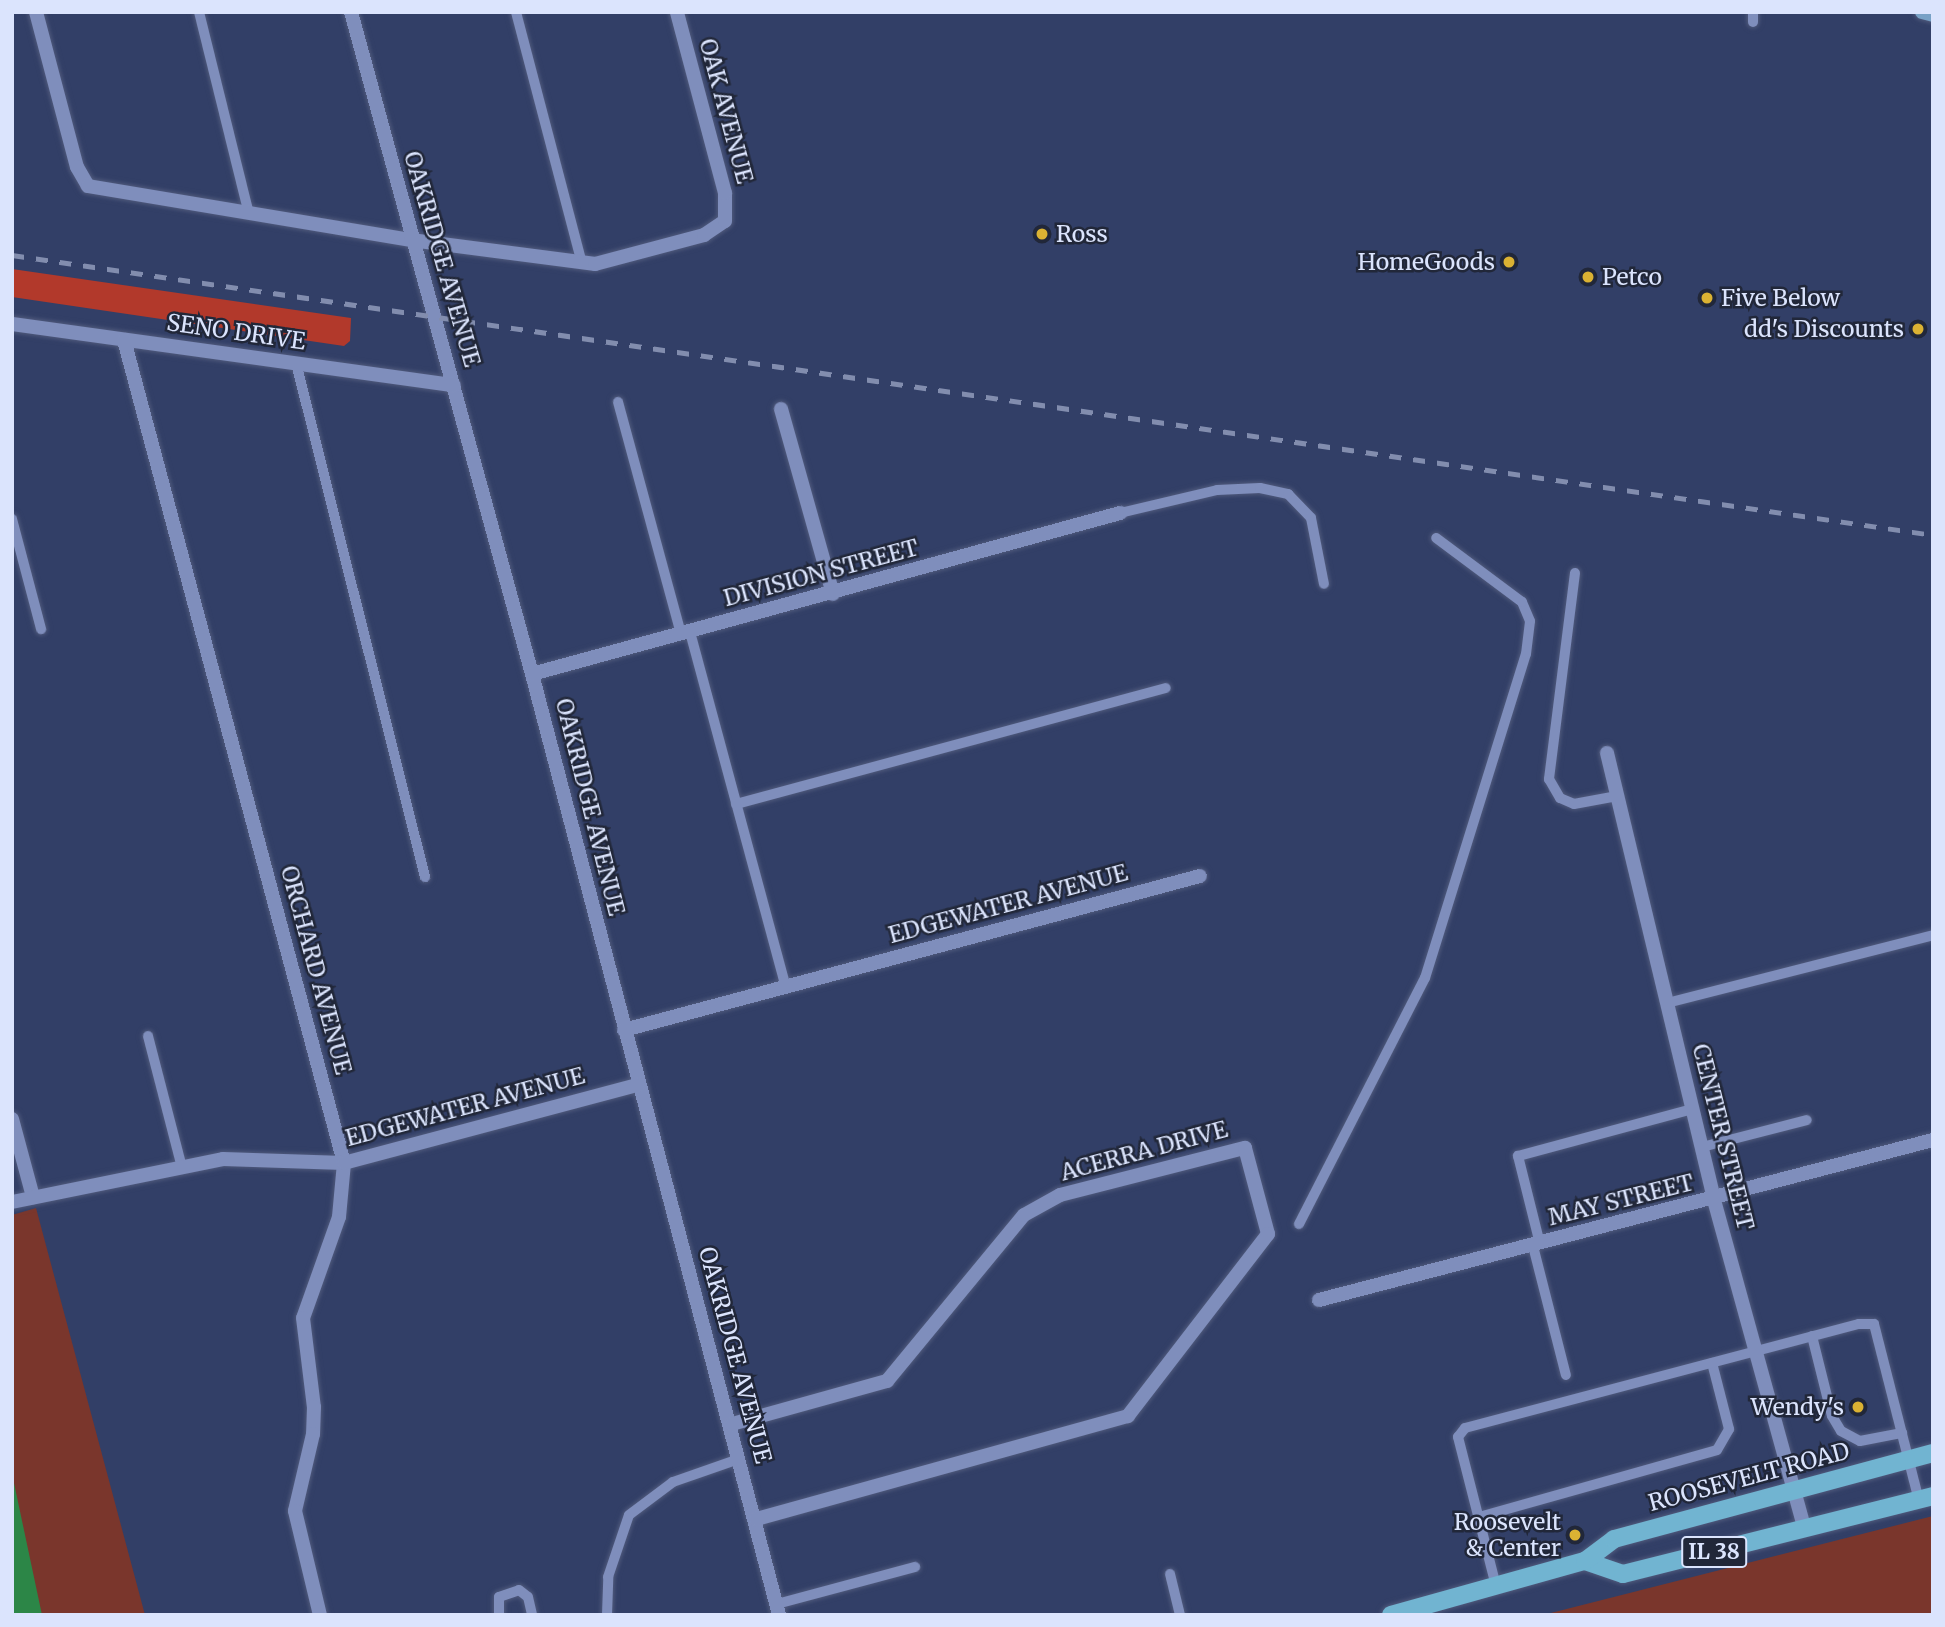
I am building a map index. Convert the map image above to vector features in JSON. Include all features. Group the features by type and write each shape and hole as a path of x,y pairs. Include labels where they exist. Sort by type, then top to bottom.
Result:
{"main road":[{"path":"1922,12 1933,15"},
{"name":"ROOSEVELT ROAD","path":"1391,1615 1585,1561 1614,1539 1933,1453"},
{"name":"IL 38","path":"1585,1561 1623,1574 1926,1498"}],"street":[{"path":"36,12 77,167 88,186 411,240 582,263"},
{"name":"OAKRIDGE AVENUE","path":"351,12 411,240 454,385 532,674 638,1085 732,1424 778,1609"},
{"name":"OAK AVENUE","path":"582,263 609,261 704,235 725,221 725,192 677,12"},
{"name":"SENO DRIVE","path":"12,324 454,385"},
{"name":"ORCHARD AVENUE","path":"124,340 344,1163 337,1227 303,1318 314,1420 295,1511 320,1615"},
{"path":"781,409 833,594"},
{"name":"DIVISION STREET","path":"532,674 833,594 1120,513"},
{"name":"CENTER STREET","path":"1606,753 1714,1200 1805,1530"},
{"name":"EDGEWATER AVENUE","path":"624,1030 1200,876"},
{"name":"EDGEWATER AVENUE","path":"12,1202 181,1164 223,1159 344,1163 638,1085"},
{"path":"12,1119 33,1197"},
{"name":"MAY STREET","path":"1319,1300 1714,1200 1933,1140"},
{"name":"ACERRA DRIVE","path":"732,1424 887,1381 1024,1215 1060,1195 1245,1148 1268,1234 1128,1416 756,1519"}],"lane":[{"path":"199,12 249,214"},
{"path":"516,12 582,263"},
{"path":"296,363 425,877"},
{"path":"618,402 736,804 786,987"},
{"path":"1120,513 1217,490 1261,488 1288,494 1311,518 1324,584"},
{"path":"12,519 41,629"},
{"path":"1299,1224 1424,978 1526,654 1530,621 1522,602 1436,538"},
{"path":"1575,573 1549,779 1560,798 1574,804 1617,796"},
{"path":"736,804 1166,688"},
{"path":"1667,1003 1933,935"},
{"path":"148,1036 181,1164"},
{"path":"1566,1375 1518,1156 1692,1109"},
{"path":"1702,1147 1807,1120"},
{"path":"1496,1586 1458,1437 1465,1428 1812,1336 1874,1324 1909,1460 1926,1498"},
{"path":"1812,1336 1832,1416 1841,1431 1860,1441 1902,1433"},
{"path":"1479,1517 1717,1450 1730,1429 1712,1363"},
{"path":"607,1615 608,1577 629,1515 673,1482 739,1459"},
{"path":"778,1609 915,1567"},
{"path":"1170,1573 1180,1615"},
{"path":"499,1615 499,1597 519,1590 528,1597 532,1615"}],"shaded area":[{"path":"12,269 351,318 350,341 344,346 12,297"},
{"path":"36,1208 145,1615 12,1615 12,1215"},
{"path":"12,1480 14,1483 42,1615 12,1615"},
{"path":"1933,1516 1933,1615 1543,1615"}],"railway":[{"path":"12,255 1933,535"}],"place":[{"name":"Ross","path":"1042,234"},
{"name":"HomeGoods","path":"1509,262"},
{"name":"Petco","path":"1588,277"},
{"name":"Five Below","path":"1707,298"},
{"name":"dd's Discounts","path":"1918,329"},
{"name":"Wendy's","path":"1858,1407"},
{"name":"Roosevelt & Center","path":"1575,1535"}]}
